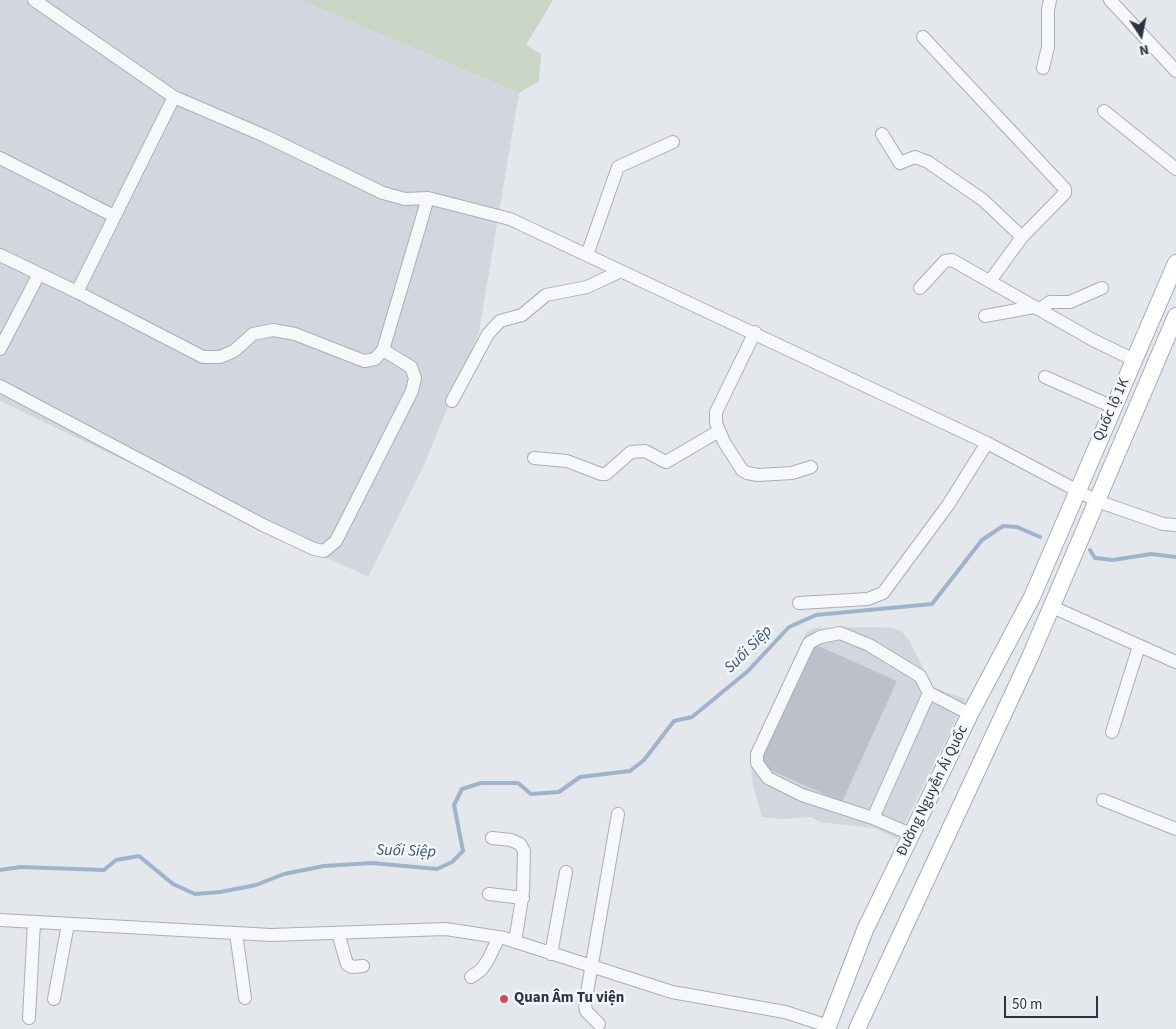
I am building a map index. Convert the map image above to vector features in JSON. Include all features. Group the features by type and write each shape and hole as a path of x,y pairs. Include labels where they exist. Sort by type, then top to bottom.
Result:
{"main road":[{"name":"Quốc lộ 1K","path":"1048,558 1176,263"},
{"name":"Quốc lộ 1K","path":"1068,562 1097,501 1176,316"},
{"name":"Đường Nguyễn Ái Quốc","path":"827,1028 865,930 913,835 970,714 1032,597 1048,558"},
{"name":"Đường Nguyễn Ái Quốc","path":"858,1029 1030,656 1068,562"}],"street":[{"path":"34,0 174,97 265,136 383,193 404,198 422,198 510,219 755,332 987,443 1076,492 1163,524 1176,525"},
{"path":"1042,68 1048,47 1048,10 1050,0"},
{"path":"1110,0 1176,71"},
{"path":"923,36 1065,188 1065,193 1022,237 990,281"},
{"path":"77,292 174,97"},
{"path":"1104,111 1176,168"},
{"path":"882,134 900,163 915,157 928,162 983,200 1022,237"},
{"path":"587,255 618,166 673,142"},
{"path":"0,158 114,216"},
{"path":"0,255 77,292 203,357 220,356 234,350 253,334 272,330 295,334 364,361 376,358 383,350 422,198"},
{"path":"920,288 945,261 952,260 1093,340 1134,360"},
{"path":"452,401 488,334 500,321 522,315 546,295 587,287 621,270"},
{"path":"0,349 40,274"},
{"path":"985,316 1037,308 1050,302 1070,302 1102,288"},
{"path":"755,332 718,404 716,423 719,431 736,461 747,474 792,473 811,467"},
{"path":"0,386 263,525 314,549 324,551 336,541 412,391 415,378 411,367 383,350"},
{"path":"1045,377 1114,407"},
{"path":"534,458 567,461 600,474 606,474 631,452 645,451 666,462 719,431"},
{"path":"799,603 868,599 883,594 948,505 987,443"},
{"path":"1050,606 1176,662"},
{"path":"913,835 873,818 802,795 768,778 757,763 757,754 809,643 820,637 840,633 869,645 920,676 929,693 970,714"},
{"path":"1112,732 1139,646"},
{"path":"873,818 929,693"},
{"path":"1103,800 1176,828"},
{"path":"599,1024 586,1011 585,1004 590,966 618,814"},
{"path":"492,838 510,840 520,844 524,851 523,898 516,942"},
{"path":"550,954 566,872"},
{"path":"489,894 523,898"},
{"path":"0,920 271,935 446,929 499,937 672,992 786,1012 827,1028"},
{"path":"29,1018 34,922"},
{"path":"54,999 68,924"},
{"path":"236,933 245,998"},
{"path":"338,933 343,958 347,964 352,967 363,966"},
{"path":"472,976 481,970 488,960 499,937"}],"shaded area":[{"path":"0,0 300,0 519,93 479,332 423,467 368,577 0,401"},
{"path":"814,628 893,628 902,632 908,638 933,687 966,699 897,839 874,828 820,822 811,817 782,819 762,817 753,786 750,754 807,631"}],"green space":[{"path":"300,0 553,0 526,45 541,54 539,81 519,93"}],"building":[{"path":"814,644 897,681 842,802 759,765"}],"waterway":[{"name":"Suối Siệp","path":"0,870 21,867 104,870 116,860 139,856 173,884 195,894 220,892 256,885 284,874 324,866 372,863 437,869 452,862 463,851 454,805 462,789 481,783 518,783 531,794 559,792 580,777 630,771 644,760 674,721 692,717 748,671 789,627 816,615 932,604 982,540 1003,526 1017,527 1040,537"},
{"name":"Suối Siệp","path":"1090,550 1095,558 1113,560 1151,554 1176,557"}],"place":[{"name":"Quan Âm Tu viện","path":"504,999"}]}
